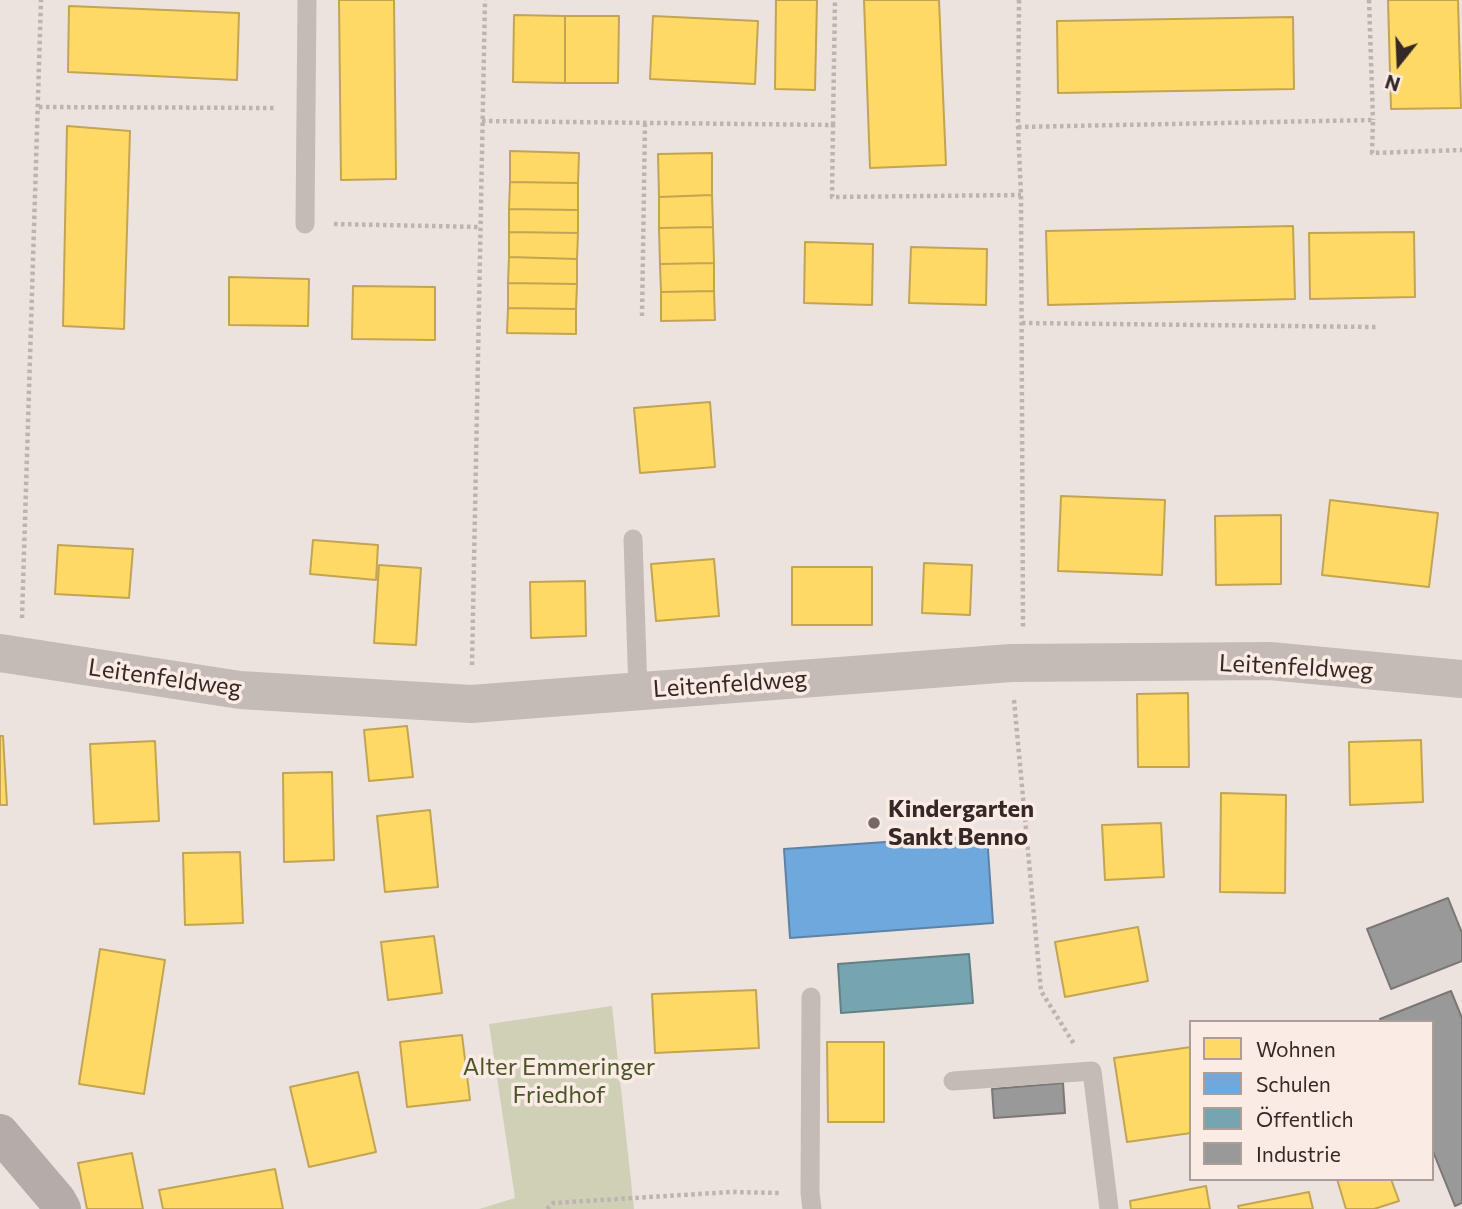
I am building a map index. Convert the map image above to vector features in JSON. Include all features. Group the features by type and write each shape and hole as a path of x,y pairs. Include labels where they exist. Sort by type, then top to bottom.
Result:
{"street":[{"name":"Leitenfeldweg","path":"10,655 240,690 471,704 1011,663 1270,661 1462,679"},
{"path":"0,1133 62,1209"}],"lane":[{"path":"305,223 307,0"},
{"path":"633,539 638,691"},
{"path":"811,998 811,1201"},
{"path":"953,1081 1092,1071 1109,1209"}],"path":[{"path":"10,655 39,107 41,0"},
{"path":"471,704 485,0"},
{"path":"835,0 832,197 1021,195"},
{"path":"1019,0 1023,635 1011,663 1041,991 1092,1071"},
{"path":"1369,0 1372,153 1462,150"},
{"path":"39,107 306,109"},
{"path":"1018,127 1373,120"},
{"path":"482,121 833,125"},
{"path":"642,316 645,123"},
{"path":"305,223 480,227"},
{"path":"1022,323 1376,327"},
{"path":"547,1209 553,1203 731,1192 811,1201"}],"green space":[{"name":"Alter Emmeringer Friedhof","path":"612,1006 634,1209 479,1209 515,1198 489,1024"}],"building: Wohnen":[{"path":"339,0 394,0 396,179 341,180"},
{"path":"776,0 817,0 815,90 775,89"},
{"path":"864,0 939,0 946,165 870,168"},
{"path":"1388,0 1458,0 1461,108 1391,109"},
{"path":"69,6 239,13 237,80 68,72"},
{"path":"514,15 565,16 565,83 513,82"},
{"path":"565,16 619,16 618,83 565,83"},
{"path":"653,16 758,21 755,84 650,79"},
{"path":"1293,17 1294,89 1058,93 1057,21"},
{"path":"67,126 130,131 124,329 63,326"},
{"path":"510,151 579,153 578,183 510,182"},
{"path":"712,153 712,195 659,197 658,154"},
{"path":"510,182 578,183 578,210 509,209"},
{"path":"712,195 713,227 659,228 659,197"},
{"path":"509,209 578,210 578,233 509,232"},
{"path":"1293,226 1295,299 1048,305 1046,231"},
{"path":"713,227 714,263 660,264 659,228"},
{"path":"509,232 578,233 577,259 509,257"},
{"path":"1414,232 1415,297 1310,299 1309,233"},
{"path":"805,242 873,244 872,305 804,303"},
{"path":"911,247 987,249 986,305 909,303"},
{"path":"509,257 577,259 577,284 508,283"},
{"path":"714,263 714,291 661,292 660,264"},
{"path":"229,277 309,279 308,326 229,325"},
{"path":"508,283 577,284 576,309 508,308"},
{"path":"353,286 435,287 435,340 352,339"},
{"path":"714,291 715,320 661,321 661,292"},
{"path":"508,308 576,309 576,334 507,333"},
{"path":"710,402 715,467 640,473 634,408"},
{"path":"1061,496 1165,500 1162,575 1058,571"},
{"path":"1330,500 1438,513 1429,587 1322,575"},
{"path":"1281,515 1281,584 1216,585 1215,516"},
{"path":"313,540 378,545 376,580 310,574"},
{"path":"58,545 133,549 129,598 55,594"},
{"path":"714,559 719,616 656,621 651,564"},
{"path":"924,563 972,565 970,615 922,613"},
{"path":"379,565 421,568 416,645 374,643"},
{"path":"792,567 872,567 872,625 792,625"},
{"path":"585,581 586,636 531,638 530,582"},
{"path":"1188,693 1189,767 1138,767 1137,694"},
{"path":"407,726 413,777 369,781 364,730"},
{"path":"0,736 3,736 7,805 0,805"},
{"path":"1421,740 1423,802 1350,805 1349,742"},
{"path":"155,741 159,821 94,824 90,744"},
{"path":"332,772 334,860 284,862 283,773"},
{"path":"1221,793 1286,795 1285,893 1220,892"},
{"path":"430,810 438,887 385,892 377,816"},
{"path":"1161,823 1164,877 1105,880 1102,825"},
{"path":"240,852 243,923 185,925 183,853"},
{"path":"1138,927 1148,981 1065,997 1055,942"},
{"path":"434,936 442,993 388,1000 381,942"},
{"path":"100,949 165,960 144,1094 79,1084"},
{"path":"756,990 759,1048 655,1053 652,994"},
{"path":"462,1035 470,1100 407,1107 400,1042"},
{"path":"827,1042 884,1042 884,1122 828,1122"},
{"path":"1189,1047 1189,1133 1127,1142 1114,1058"},
{"path":"358,1072 376,1152 309,1167 290,1087"},
{"path":"132,1153 143,1209 87,1209 78,1163"},
{"path":"275,1169 283,1209 163,1209 159,1190"},
{"path":"1338,1181 1392,1181 1399,1201 1374,1209 1346,1209"},
{"path":"1206,1186 1210,1209 1131,1209 1130,1201"},
{"path":"1309,1192 1313,1209 1239,1209 1238,1206"}],"building: Schulen":[{"path":"987,835 993,923 790,938 784,849"}],"building: Öffentlich":[{"path":"969,954 973,1003 841,1013 838,964"}],"building: Industrie":[{"path":"1448,898 1462,933 1462,961 1391,989 1367,929"},
{"path":"1451,991 1462,1018 1462,1203 1455,1206 1434,1154 1434,1020 1380,1019"},
{"path":"1063,1083 1065,1113 994,1118 992,1089"}],"place":[{"name":"Kindergarten Sankt Benno","path":"874,823"}]}
